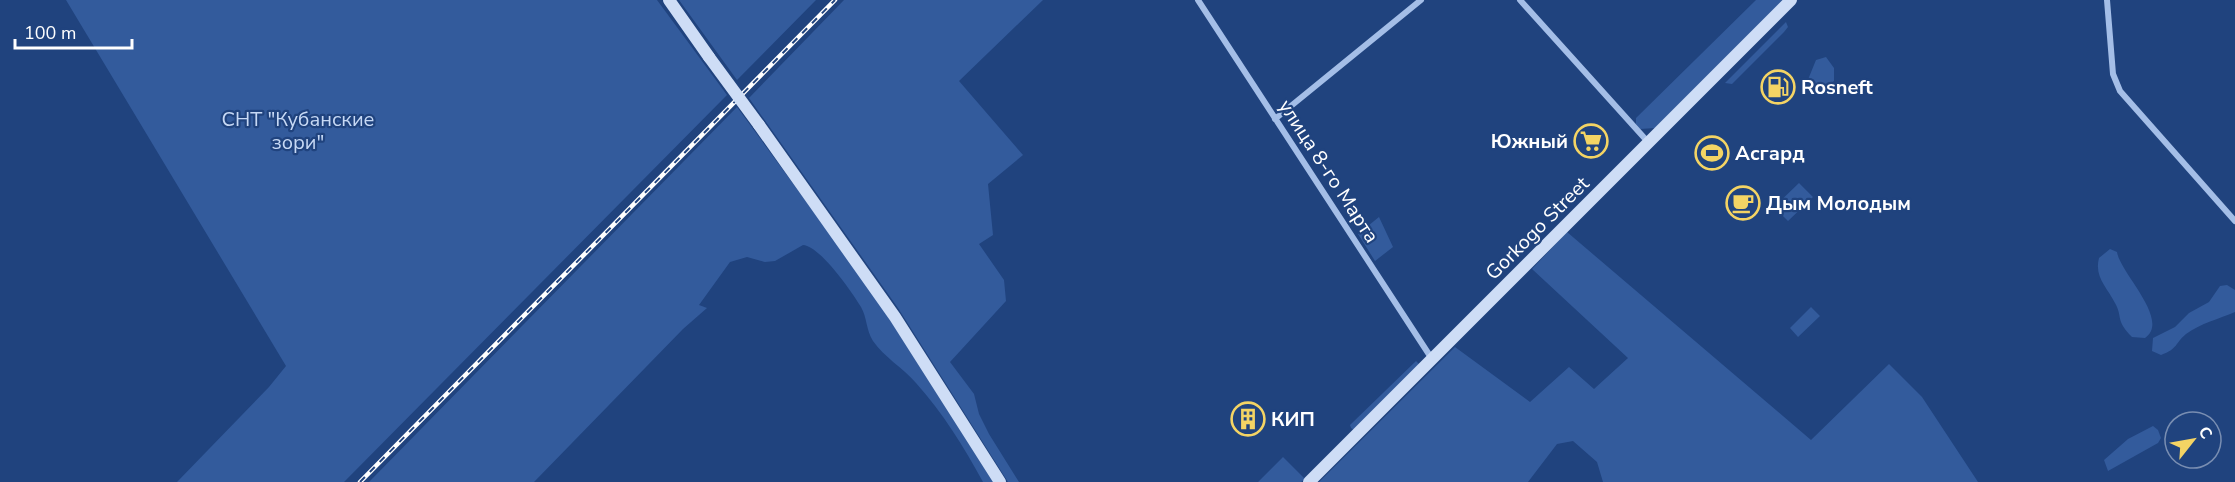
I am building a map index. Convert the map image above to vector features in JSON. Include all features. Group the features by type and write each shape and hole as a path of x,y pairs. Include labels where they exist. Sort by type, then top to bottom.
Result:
{"main road":[{"path":"669,0 895,317 1000,482"},
{"name":"Gorkogo Street","path":"1309,482 1791,0"}],"street":[{"name":"улица 8-го Марта","path":"1198,0 1433,360"},
{"path":"1275,118 1420,0"},
{"path":"1520,0 1648,143"},
{"path":"2107,0 2113,74 2120,91 2235,221"}],"green space":[{"name":"СНТ \"Кубанские зори\"","path":"66,0 657,0 727,95 344,482 177,482 269,387 286,366"},
{"path":"679,0 816,0 737,80"},
{"path":"844,0 1043,0 959,81 1023,155 988,184 993,235 979,244 1004,280 1006,301 950,362 974,394 979,414 989,434 1019,482 1008,482 898,308 749,98"},
{"path":"1756,0 1784,0 1655,128 1640,129 1636,124 1636,118"},
{"path":"1786,22 1788,27 1784,32 1732,84 1725,83"},
{"path":"1826,57 1834,68 1834,81 1811,96 1805,87 1816,60"},
{"path":"737,107 871,290 993,482 983,482 961,443 926,394 873,341 861,307 835,271 818,253 803,245 775,261 765,262 747,257 730,262 699,305 707,308 683,329 534,482 369,482"},
{"path":"1799,183 1813,197 1788,221 1774,207"},
{"path":"1379,217 1393,247 1375,261 1358,234"},
{"path":"1567,232 1811,440 1889,364 1922,397 1978,482 1603,482 1597,462 1573,441 1557,444 1528,482 1319,482 1455,347 1530,402 1569,367 1594,389 1628,358 1532,269"},
{"path":"2110,249 2117,252 2148,308 2152,320 2151,330 2145,338 2132,337 2127,331 2121,322 2115,303 2102,282 2098,271 2099,258"},
{"path":"2227,285 2235,290 2235,312 2192,330 2167,353 2161,355 2152,351 2153,338 2175,327 2189,313 2209,302 2220,286"},
{"path":"1811,307 1820,316 1798,337 1790,328"},
{"path":"1416,361 1420,365 1354,430 1351,428 1350,425"},
{"path":"2153,426 2158,430 2161,438 2158,443 2108,471 2104,460 2128,439"},
{"path":"1283,457 1305,479 1301,482 1258,482"}],"railway":[{"path":"360,482 835,0"}],"place":[{"name":"Rosneft","path":"1778,87"},
{"name":"Южный","path":"1591,141"},
{"name":"Асгард","path":"1712,153"},
{"name":"Дым Молодым","path":"1743,203"},
{"name":"КИП","path":"1248,419"}]}
